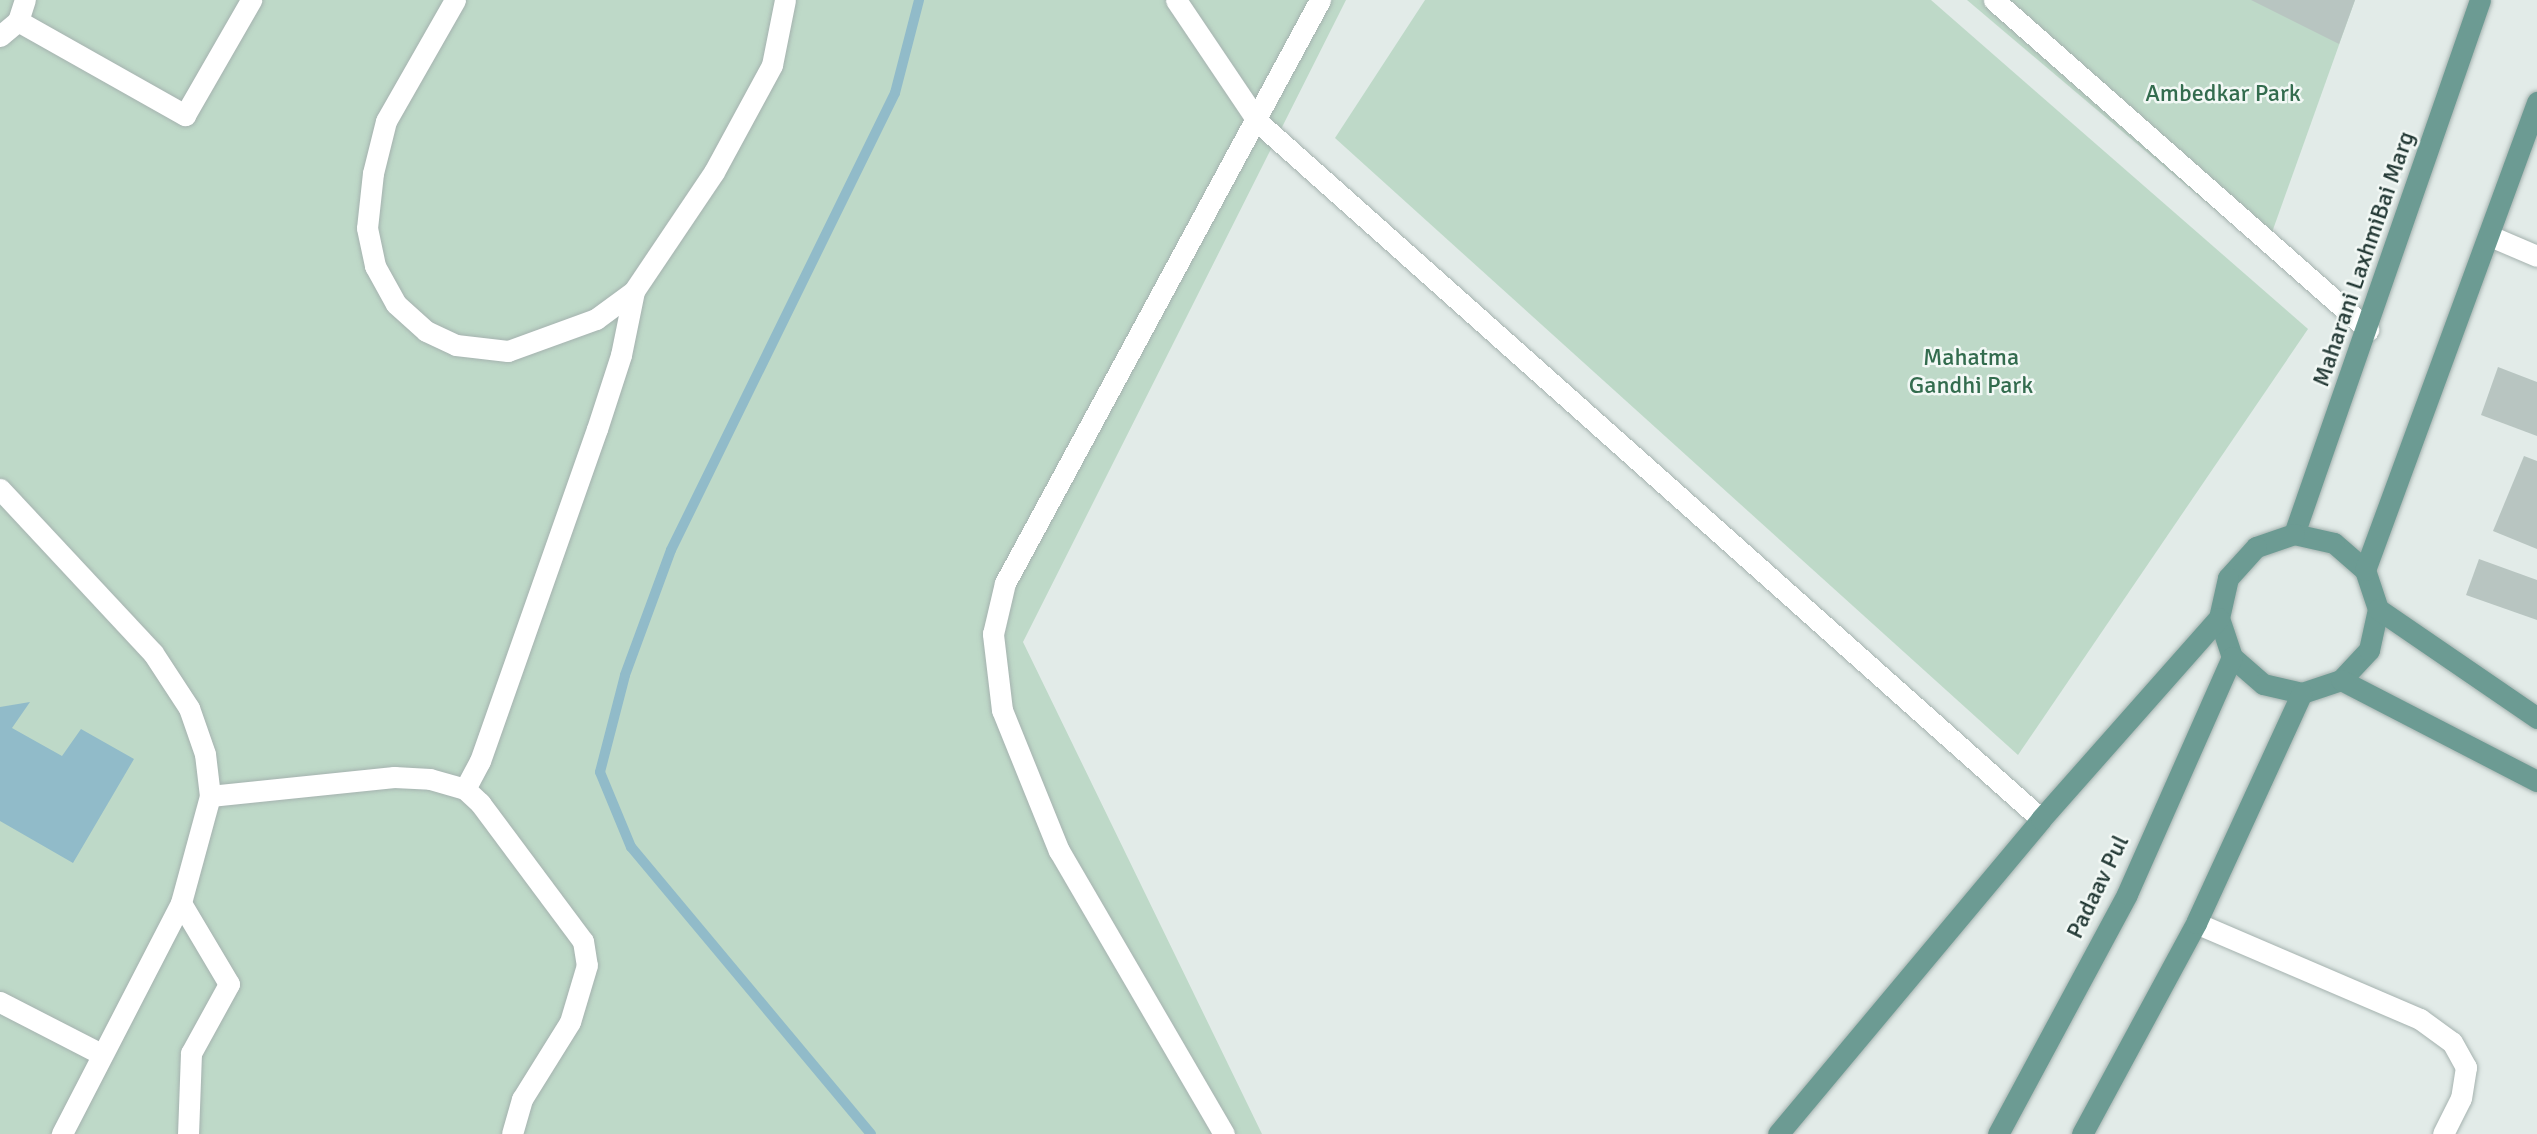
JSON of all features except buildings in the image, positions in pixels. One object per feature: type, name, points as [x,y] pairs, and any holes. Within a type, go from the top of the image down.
[{"type":"main road","name":"Maharani LaxhmiBai Marg","points":[[2294,534],[2368,330],[2480,0]]},
{"type":"main road","points":[[2365,570],[2490,236],[2537,102]]},
{"type":"main road","points":[[1778,1134],[2041,819],[2219,618],[2228,578],[2256,547],[2294,534],[2334,543],[2365,570],[2378,609],[2369,650],[2341,680],[2302,693],[2263,684],[2232,657],[2219,618]]},
{"type":"main road","points":[[2378,609],[2537,718]]},
{"type":"main road","name":"Padaav Pul","points":[[1998,1134],[2127,894],[2232,657]]},
{"type":"main road","points":[[2341,680],[2537,781]]},
{"type":"main road","points":[[2081,1134],[2196,923],[2302,693]]},
{"type":"street","points":[[0,36],[18,21],[25,0]]},
{"type":"street","points":[[18,21],[185,115],[251,0]]},
{"type":"street","points":[[455,0],[386,121],[373,173],[368,228],[375,266],[396,304],[426,331],[456,345],[508,351],[596,319],[634,291],[714,172],[772,65],[785,0]]},
{"type":"street","points":[[1176,0],[1258,122],[2041,819]]},
{"type":"street","points":[[1224,1134],[1059,851],[1002,709],[993,634],[1005,583],[1258,122],[1320,0]]},
{"type":"street","points":[[1994,0],[2368,330]]},
{"type":"street","points":[[2490,236],[2537,256]]},
{"type":"street","points":[[473,796],[480,761],[621,355],[634,291]]},
{"type":"street","points":[[0,489],[153,653],[189,708],[205,754],[210,796],[181,903],[62,1134]]},
{"type":"street","points":[[210,796],[394,777],[430,779],[473,796],[583,941],[587,965],[570,1022],[522,1099],[512,1134]]},
{"type":"street","points":[[181,903],[229,984],[191,1053],[188,1134]]},
{"type":"street","points":[[2196,923],[2420,1018],[2452,1042],[2466,1067],[2460,1098],[2442,1134]]},
{"type":"street","points":[[0,1002],[101,1054]]},
{"type":"green space","points":[[0,0],[1346,0],[1023,642],[1262,1134],[0,1134]]},
{"type":"green space","name":"Mahatma Gandhi Park","points":[[1425,0],[1931,0],[2308,329],[2018,755],[1335,138]]},
{"type":"green space","name":"Ambedkar Park","points":[[1967,0],[2355,0],[2265,252]]},
{"type":"water","points":[[30,702],[12,728],[62,756],[81,729],[134,759],[73,863],[0,821],[0,707]]},
{"type":"waterway","points":[[871,1134],[631,847],[600,772],[625,675],[671,550],[895,93],[919,0]]}]
